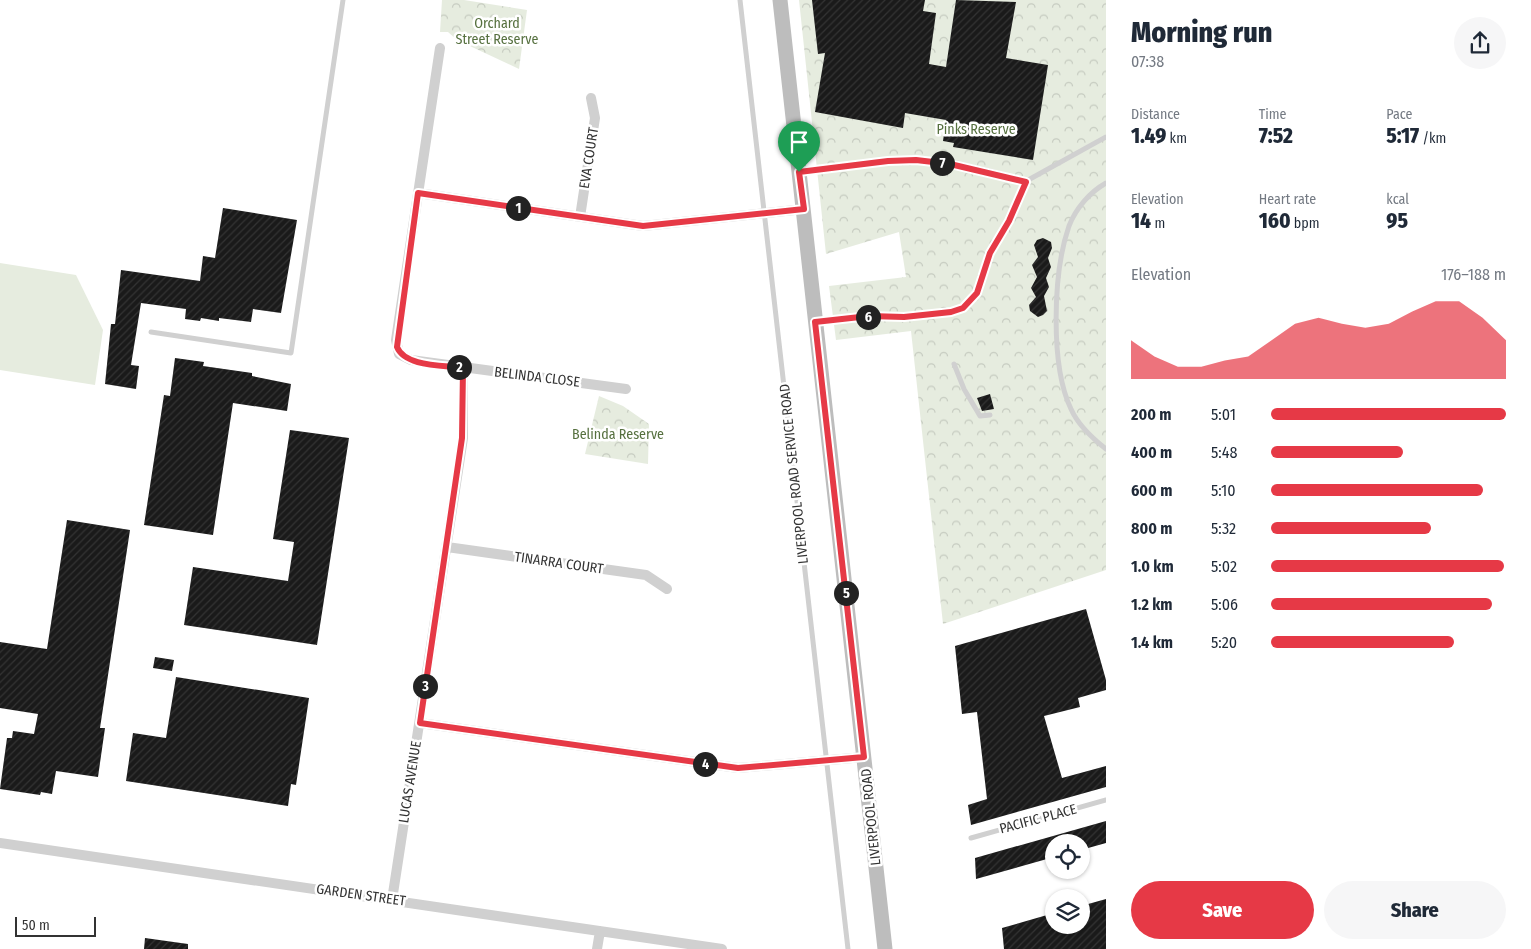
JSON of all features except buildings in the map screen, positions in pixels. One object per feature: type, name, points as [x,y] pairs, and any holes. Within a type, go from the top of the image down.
[{"type":"main road","name":"LIVERPOOL ROAD","points":[[780,0],[885,949]]},
{"type":"street","name":"BELINDA CLOSE","points":[[440,48],[397,347],[399,354],[411,360],[626,389]]},
{"type":"street","name":"EVA COURT","points":[[580,218],[595,118],[591,98]]},
{"type":"street","points":[[418,193],[649,227],[804,209]]},
{"type":"street","name":"LUCAS AVENUE","points":[[392,900],[462,438],[463,368]]},
{"type":"street","name":"TINARRA COURT","points":[[447,547],[646,575],[667,589]]},
{"type":"street","points":[[420,723],[738,768],[864,757]]},
{"type":"street","name":"GARDEN STREET","points":[[0,843],[722,949]]},
{"type":"street","points":[[598,949],[600,931]]},
{"type":"lane","points":[[151,332],[291,353],[343,0]]},
{"type":"lane","name":"LIVERPOOL ROAD SERVICE ROAD","points":[[740,0],[848,949]]},
{"type":"lane","points":[[815,322],[869,316],[904,317],[951,312],[963,308],[977,293],[990,253],[1009,221],[1026,182],[1106,137]]},
{"type":"lane","points":[[799,172],[888,161],[916,160],[959,166],[1026,182]]},
{"type":"lane","points":[[1106,184],[1080,204],[1070,225],[1058,287],[1056,327],[1059,364],[1068,404],[1080,424],[1106,449]]},
{"type":"lane","points":[[954,364],[964,389],[980,416],[990,416]]},
{"type":"lane","name":"PACIFIC PLACE","points":[[971,838],[1106,800]]},
{"type":"green space","name":"Orchard Street Reserve","points":[[442,0],[464,0],[527,10],[519,69],[457,40],[448,32],[440,32]]},
{"type":"green space","name":"Pinks Reserve","points":[[799,0],[1106,0],[1106,570],[943,624],[911,331],[836,340],[829,286],[906,277],[899,232],[826,254]]},
{"type":"green space","points":[[0,263],[76,275],[103,330],[95,385],[0,370]]},
{"type":"green space","name":"Belinda Reserve","points":[[599,396],[623,406],[649,424],[648,464],[585,454]]},
{"type":"route","points":[[928,160],[1014,177],[1026,182],[1022,186],[1009,221],[990,253],[977,293],[963,308],[951,312],[904,317],[869,316],[815,322],[864,757],[738,768],[420,723],[462,438],[463,368],[411,360],[399,354],[397,347],[396,340],[418,193],[649,227],[804,209],[799,172],[888,161],[928,160]]}]
